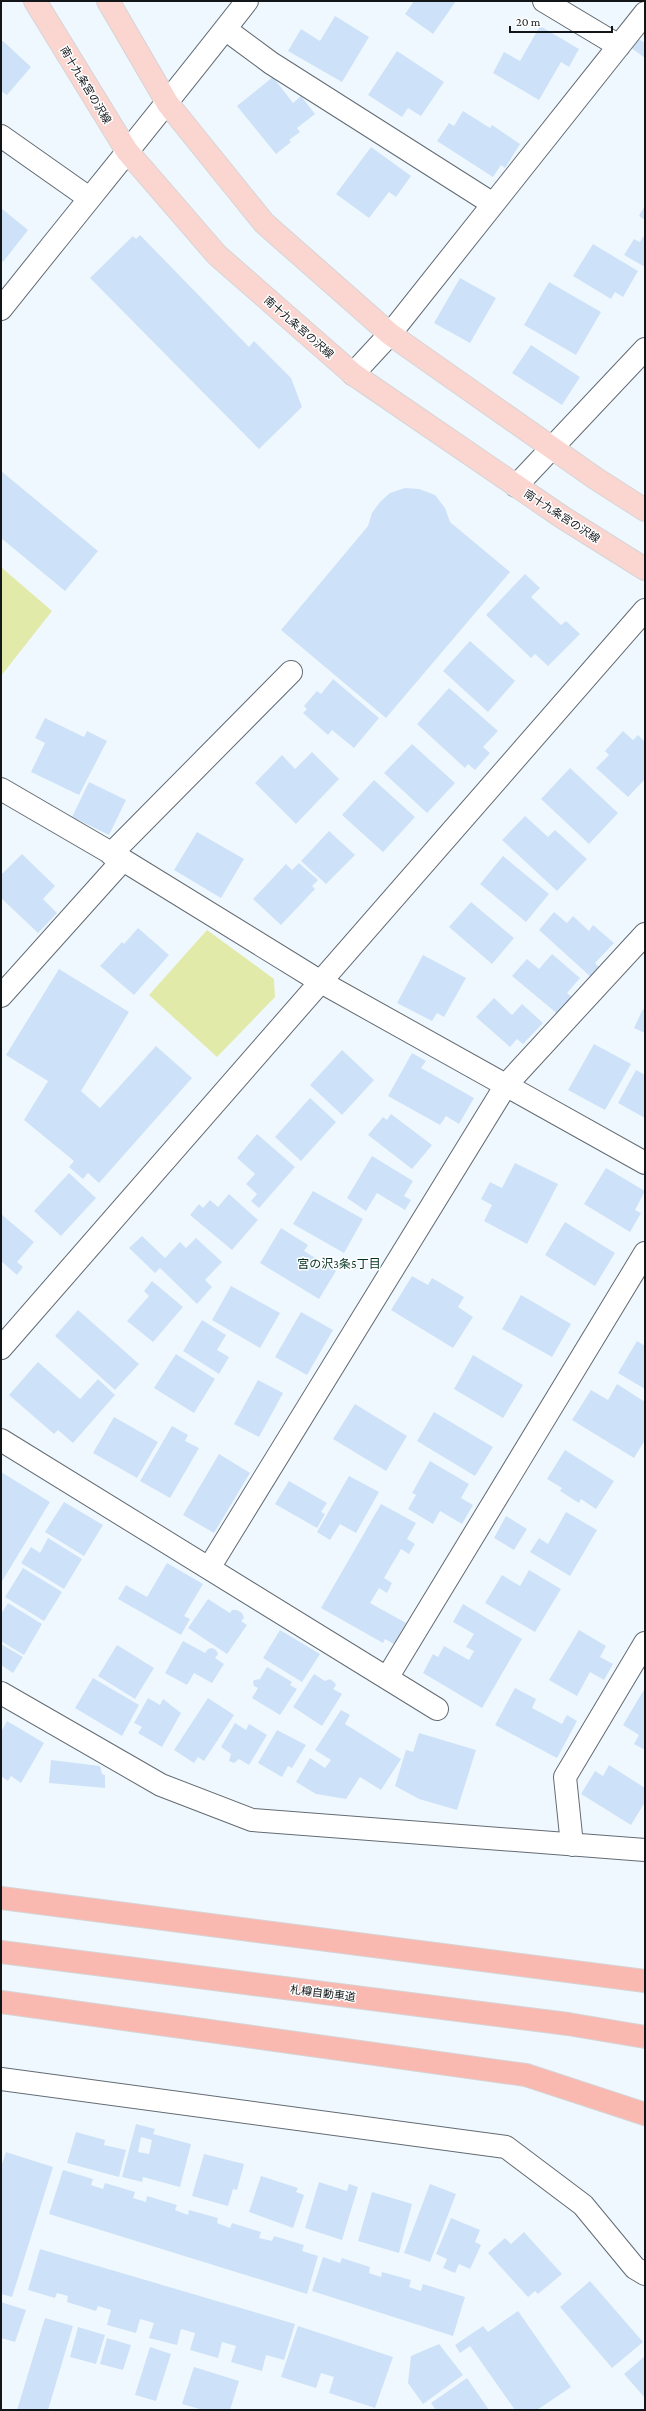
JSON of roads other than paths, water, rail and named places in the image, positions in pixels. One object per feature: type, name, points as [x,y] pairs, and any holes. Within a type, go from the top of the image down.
[{"type":"highway","points":[[1,1898],[645,1981]]},
{"type":"highway","name":"札樽自動車道","points":[[1,1952],[568,2024],[645,2038]]},
{"type":"highway","points":[[1,2002],[526,2075],[645,2114]]},
{"type":"main road","name":"南十九条宮の沢線","points":[[35,1],[127,151],[217,255],[352,374],[516,486],[645,569]]},
{"type":"main road","points":[[108,1],[168,104],[264,223],[390,334],[552,448],[645,510]]},
{"type":"street","points":[[1,309],[127,151],[168,104],[247,1]]},
{"type":"street","points":[[544,1],[619,46]]},
{"type":"street","points":[[352,374],[390,334],[645,13]]},
{"type":"street","points":[[225,29],[271,63],[493,204]]},
{"type":"street","points":[[1,136],[89,198]]},
{"type":"street","points":[[516,486],[645,349]]},
{"type":"street","points":[[1,1348],[645,610]]},
{"type":"street","points":[[1,996],[117,857],[291,672]]},
{"type":"street","points":[[1,789],[117,857],[321,982],[645,1163]]},
{"type":"street","points":[[209,1568],[506,1085],[645,934]]},
{"type":"street","points":[[387,1678],[645,1253]]},
{"type":"street","points":[[1,1440],[437,1709]]},
{"type":"street","points":[[572,1844],[564,1778],[645,1643]]},
{"type":"street","points":[[1,1693],[161,1785],[252,1820],[645,1850]]},
{"type":"street","points":[[1,2079],[506,2147],[583,2205],[635,2268],[645,2274]]},
{"type":"district","name":"宮の沢3条5丁目","points":[[339,1264]]}]
